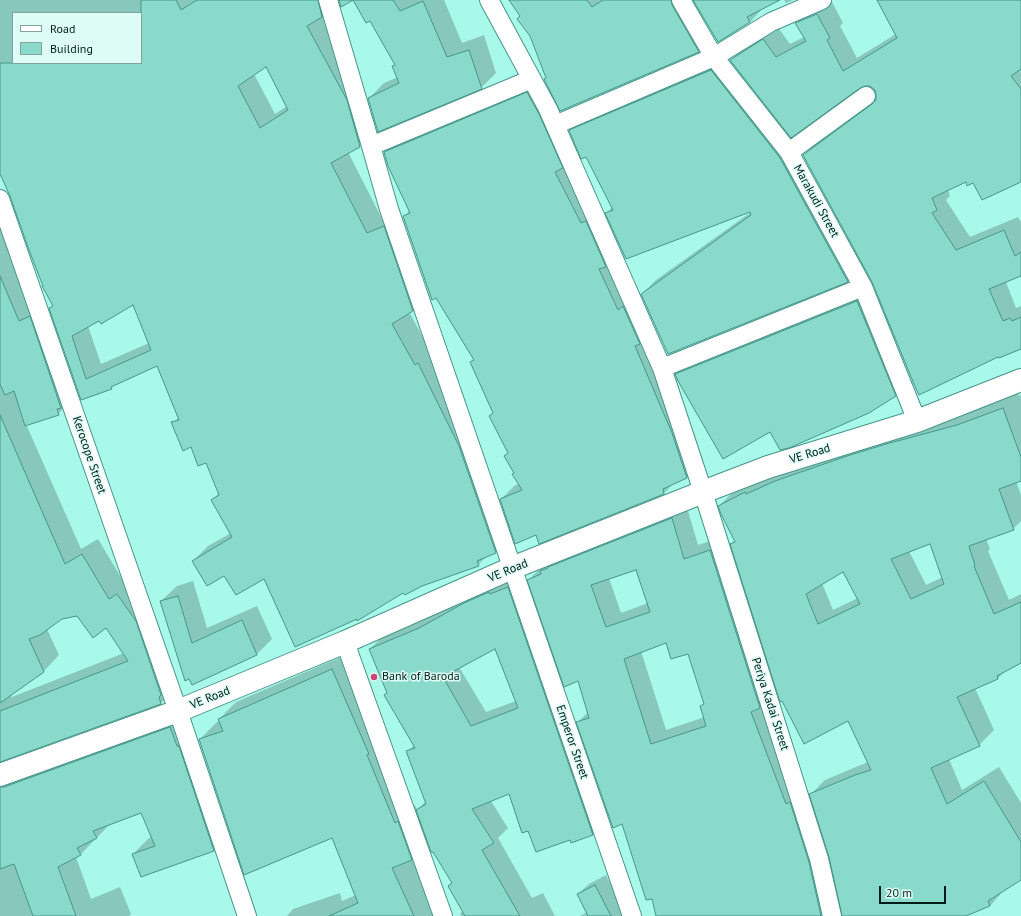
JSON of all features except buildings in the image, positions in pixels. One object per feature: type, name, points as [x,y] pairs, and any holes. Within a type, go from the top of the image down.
[{"type":"street","name":"Emperor Street","points":[[328,0],[389,209],[632,916]]},
{"type":"street","name":"Periya Kadai Street","points":[[489,0],[555,125],[662,368],[704,493],[819,858],[832,916]]},
{"type":"street","name":"Marakudi Street","points":[[681,0],[714,57],[789,152],[863,287],[917,421]]},
{"type":"street","points":[[555,125],[714,57],[771,22],[822,0]]},
{"type":"street","points":[[370,146],[532,79]]},
{"type":"street","points":[[789,152],[866,96]]},
{"type":"street","name":"Kerocope Street","points":[[0,199],[178,711],[247,916]]},
{"type":"street","points":[[662,368],[863,287]]},
{"type":"street","name":"VE Road","points":[[0,775],[178,711],[345,642],[512,568],[768,468],[917,421],[1021,380]]},
{"type":"street","points":[[345,642],[443,916]]},
{"type":"place","name":"Bank of Baroda","points":[[374,677]]}]
